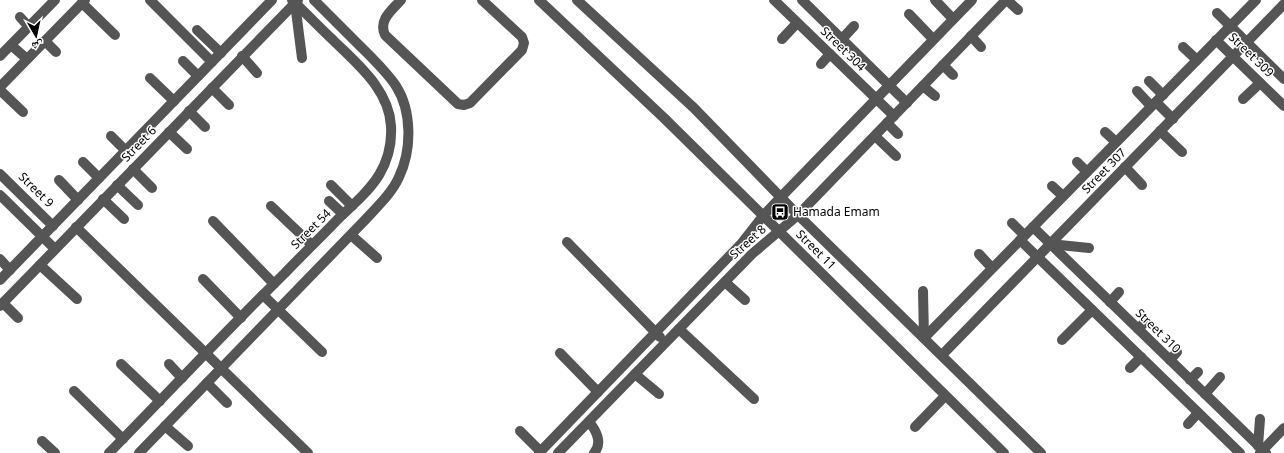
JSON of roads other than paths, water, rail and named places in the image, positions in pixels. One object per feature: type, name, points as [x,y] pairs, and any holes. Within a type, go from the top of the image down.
[{"type":"street","points":[[150,0],[212,62]]},
{"type":"street","name":"Street 6","points":[[0,280],[272,0]]},
{"type":"street","points":[[139,453],[351,235],[390,192],[399,177],[406,158],[408,139],[404,104],[396,87],[385,72],[314,0]]},
{"type":"street","points":[[401,0],[383,22],[382,26],[385,35],[458,104],[464,105],[470,103],[524,47],[524,40],[522,37],[482,0]]},
{"type":"street","name":"Street 11","points":[[539,0],[664,118],[1004,453]]},
{"type":"street","name":"Street 11","points":[[578,0],[694,108],[780,198],[1041,453]]},
{"type":"street","name":"Street 304","points":[[774,0],[876,99],[898,134]]},
{"type":"street","name":"Street 304","points":[[802,0],[907,103]]},
{"type":"street","points":[[935,0],[953,19]]},
{"type":"street","name":"Street 8","points":[[540,452],[742,244],[763,216],[972,0]]},
{"type":"street","points":[[1007,0],[1018,10]]},
{"type":"street","name":"Street 8","points":[[558,453],[752,254],[798,215],[1007,0]]},
{"type":"street","points":[[27,59],[4,49],[29,27],[51,1]]},
{"type":"street","points":[[23,112],[0,88],[83,1],[115,35]]},
{"type":"street","points":[[295,1],[302,58]]},
{"type":"street","name":"Street 6","points":[[1,304],[295,1]]},
{"type":"street","name":"Street 54","points":[[109,453],[352,206],[379,175],[387,160],[391,143],[391,124],[387,109],[380,93],[372,80],[359,65],[295,1]]},
{"type":"street","name":"Street 307","points":[[924,338],[1254,1]]},
{"type":"street","name":"Street 307","points":[[942,355],[1284,4]]},
{"type":"street","name":"Street 309","points":[[1217,13],[1284,79]]},
{"type":"street","points":[[909,14],[933,39]]},
{"type":"street","points":[[20,17],[29,27]]},
{"type":"street","points":[[782,39],[798,23]]},
{"type":"street","points":[[842,39],[854,26]]},
{"type":"street","points":[[197,30],[221,53]]},
{"type":"street","points":[[971,36],[981,47]]},
{"type":"street","name":"Street 309","points":[[1216,40],[1284,106]]},
{"type":"street","points":[[44,41],[56,52]]},
{"type":"street","points":[[1183,47],[1197,60]]},
{"type":"street","points":[[821,64],[830,54]]},
{"type":"street","points":[[242,56],[257,73]]},
{"type":"street","points":[[183,61],[198,76]]},
{"type":"street","points":[[943,65],[953,75]]},
{"type":"street","points":[[150,78],[174,101]]},
{"type":"street","points":[[1149,81],[1156,101]]},
{"type":"street","points":[[1243,99],[1260,83]]},
{"type":"street","points":[[924,86],[935,96]]},
{"type":"street","points":[[212,88],[229,105]]},
{"type":"street","points":[[1138,91],[1156,101],[1173,118]]},
{"type":"street","points":[[189,111],[205,127]]},
{"type":"street","points":[[1160,131],[1182,152]]},
{"type":"street","points":[[169,132],[187,149]]},
{"type":"street","points":[[1105,132],[1116,142]]},
{"type":"street","points":[[111,136],[126,151]]},
{"type":"street","points":[[875,136],[896,156]]},
{"type":"street","points":[[83,162],[99,178]]},
{"type":"street","points":[[1078,162],[1087,172]]},
{"type":"street","points":[[1125,167],[1142,185]]},
{"type":"street","points":[[133,169],[152,188]]},
{"type":"street","name":"Street 9","points":[[0,174],[53,226]]},
{"type":"street","points":[[59,180],[78,200]]},
{"type":"street","points":[[117,185],[138,205]]},
{"type":"street","points":[[331,185],[352,206]]},
{"type":"street","points":[[1052,186],[1063,196]]},
{"type":"street","points":[[0,195],[55,249]]},
{"type":"street","points":[[103,199],[124,219]]},
{"type":"street","points":[[329,201],[343,214]]},
{"type":"street","points":[[271,206],[312,245]]},
{"type":"street","points":[[213,221],[274,284]]},
{"type":"street","points":[[1012,223],[1038,257],[1240,453]]},
{"type":"street","points":[[76,227],[308,453]]},
{"type":"street","name":"Street 310","points":[[1032,227],[1262,450]]},
{"type":"street","points":[[351,235],[377,258]]},
{"type":"street","points":[[567,242],[666,342]]},
{"type":"street","points":[[1050,244],[1089,248]]},
{"type":"street","points":[[979,254],[992,268]]},
{"type":"street","points":[[0,259],[10,270]]},
{"type":"street","points":[[40,265],[76,299]]},
{"type":"street","points":[[202,279],[241,318]]},
{"type":"street","points":[[725,282],[745,300]]},
{"type":"street","points":[[923,291],[924,338]]},
{"type":"street","points":[[1110,302],[1119,292]]},
{"type":"street","points":[[263,295],[322,352]]},
{"type":"street","points":[[1,304],[18,318]]},
{"type":"street","points":[[1062,340],[1092,310]]},
{"type":"street","points":[[1138,329],[1146,321]]},
{"type":"street","points":[[679,329],[754,399]]},
{"type":"street","points":[[1170,360],[1177,352]]},
{"type":"street","points":[[560,353],[598,392]]},
{"type":"street","points":[[1130,368],[1141,358]]},
{"type":"street","points":[[121,364],[160,401]]},
{"type":"street","points":[[169,364],[182,378]]},
{"type":"street","points":[[1190,380],[1198,372]]},
{"type":"street","points":[[636,374],[659,394]]},
{"type":"street","points":[[1205,394],[1220,377]]},
{"type":"street","points":[[206,383],[227,403]]},
{"type":"street","points":[[74,391],[123,439]]},
{"type":"street","points":[[915,427],[945,396]]},
{"type":"street","points":[[1188,424],[1198,413]]},
{"type":"street","points":[[1260,419],[1262,450]]},
{"type":"street","points":[[589,422],[597,434],[599,442],[598,450],[594,453]]},
{"type":"street","points":[[165,426],[188,446]]},
{"type":"street","points":[[1262,450],[1284,428]]},
{"type":"street","points":[[520,431],[540,452]]},
{"type":"street","points":[[42,441],[55,453]]},
{"type":"place","name":"Hamada Emam","points":[[780,212]]}]
